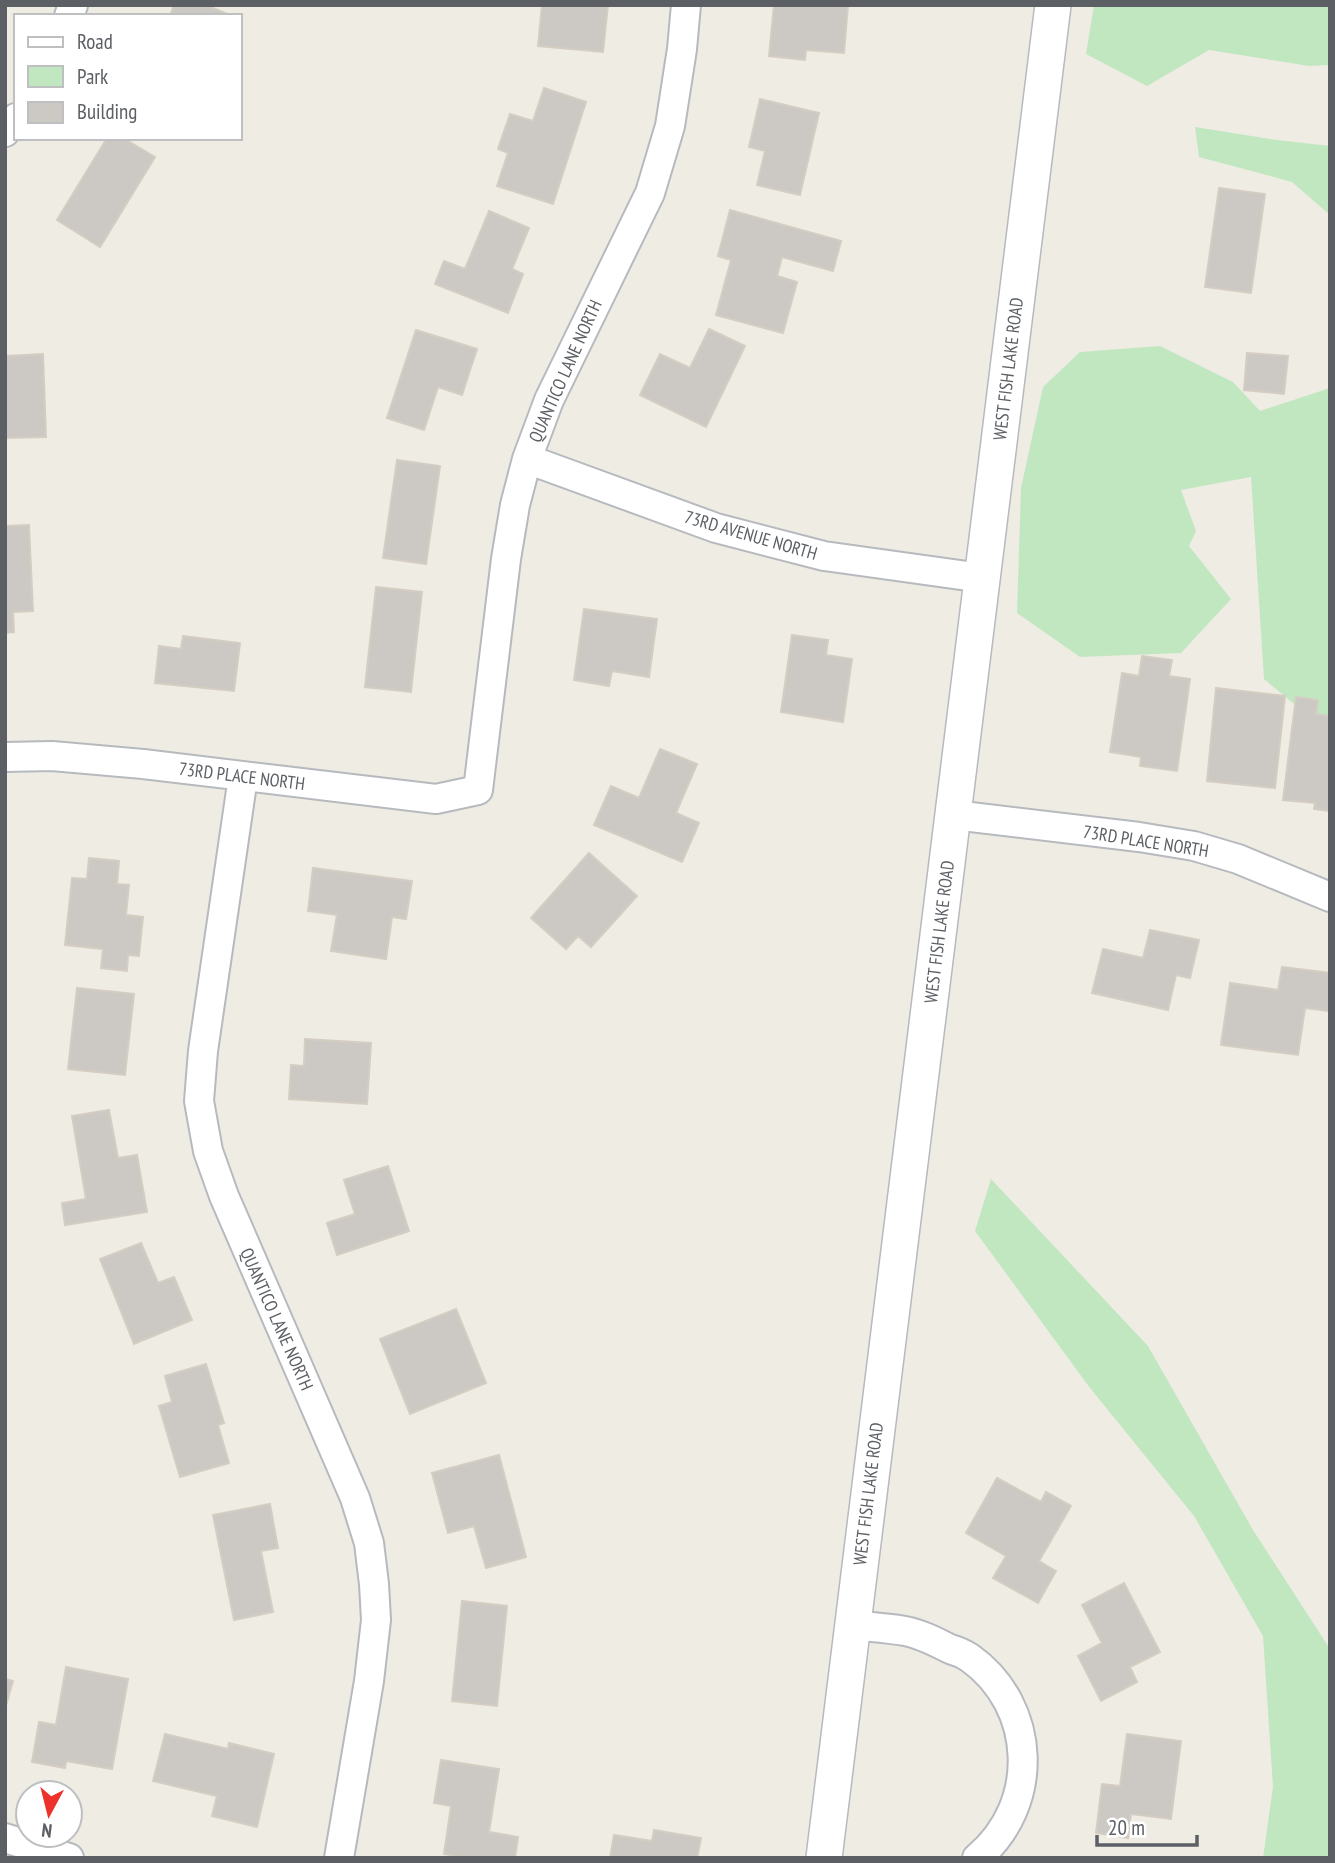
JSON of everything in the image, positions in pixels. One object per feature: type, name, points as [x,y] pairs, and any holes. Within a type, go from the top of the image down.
[{"type":"street","name":"QUANTICO LANE NORTH","points":[[478,790],[506,559],[515,505],[527,459],[549,400],[650,193],[670,127],[686,5]]},
{"type":"street","name":"WEST FISH LAKE ROAD","points":[[824,1858],[1053,5]]},
{"type":"street","name":"73RD AVENUE NORTH","points":[[527,459],[716,528],[824,556],[982,578]]},
{"type":"street","name":"73RD PLACE NORTH","points":[[5,757],[52,756],[143,764],[436,799],[478,790]]},
{"type":"street","name":"QUANTICO LANE NORTH","points":[[243,776],[203,1051],[199,1101],[208,1151],[224,1196],[355,1499],[369,1544],[376,1620],[369,1681],[339,1858]]},
{"type":"street","name":"73RD PLACE NORTH","points":[[954,815],[1194,846],[1238,859],[1330,897]]},
{"type":"street","points":[[852,1625],[907,1631],[933,1640],[969,1658],[1000,1687],[1020,1727],[1023,1769],[1017,1802],[1002,1832],[977,1858]]},
{"type":"street","points":[[7,1845],[69,1858]]},
{"type":"green space","points":[[1094,5],[1330,5],[1330,65],[1309,66],[1209,50],[1147,86],[1086,54]]},
{"type":"green space","points":[[1195,127],[1330,146],[1330,215],[1292,182],[1199,157]]},
{"type":"green space","points":[[1160,346],[1233,382],[1260,411],[1330,388],[1330,719],[1310,717],[1264,679],[1251,477],[1181,490],[1196,531],[1189,546],[1231,599],[1181,653],[1080,657],[1017,613],[1021,488],[1043,387],[1080,352]]},
{"type":"green space","points":[[991,1179],[1148,1346],[1253,1530],[1330,1649],[1330,1858],[1263,1858],[1273,1787],[1263,1636],[1194,1516],[1090,1388],[975,1231]]},
{"type":"building","points":[[174,5],[206,5],[227,14],[171,14]]},
{"type":"building","points":[[542,5],[608,5],[603,52],[538,46]]},
{"type":"building","points":[[774,5],[848,5],[844,53],[806,50],[805,60],[769,56]]},
{"type":"building","points":[[544,88],[586,102],[553,204],[497,186],[508,153],[498,149],[510,114],[533,121]]},
{"type":"building","points":[[760,99],[819,113],[800,195],[757,185],[765,151],[749,147]]},
{"type":"building","points":[[106,140],[126,140],[155,157],[100,247],[57,220]]},
{"type":"building","points":[[1219,188],[1265,194],[1251,293],[1205,287]]},
{"type":"building","points":[[730,210],[841,241],[833,271],[782,257],[777,276],[797,282],[783,333],[716,315],[731,260],[718,256]]},
{"type":"building","points":[[489,211],[529,228],[512,269],[523,274],[508,313],[435,284],[444,261],[465,269]]},
{"type":"building","points":[[709,329],[745,346],[706,427],[640,395],[660,354],[690,368]]},
{"type":"building","points":[[416,330],[477,349],[462,395],[438,387],[424,430],[387,418]]},
{"type":"building","points":[[1247,353],[1288,356],[1284,394],[1244,390]]},
{"type":"building","points":[[43,354],[46,437],[5,438],[5,356]]},
{"type":"building","points":[[397,460],[440,466],[426,564],[383,558]]},
{"type":"building","points":[[29,525],[33,611],[13,612],[14,632],[5,633],[5,526]]},
{"type":"building","points":[[376,587],[422,592],[411,692],[365,687]]},
{"type":"building","points":[[584,609],[657,619],[649,677],[612,671],[609,686],[574,680]]},
{"type":"building","points":[[792,635],[828,640],[826,655],[852,659],[843,722],[781,712]]},
{"type":"building","points":[[183,636],[240,643],[234,691],[155,683],[159,646],[181,649]]},
{"type":"building","points":[[1142,656],[1172,660],[1169,676],[1190,679],[1177,771],[1140,766],[1141,757],[1110,752],[1122,673],[1139,676]]},
{"type":"building","points":[[1216,688],[1285,696],[1275,788],[1207,781]]},
{"type":"building","points":[[1296,697],[1318,700],[1316,714],[1330,716],[1330,811],[1314,809],[1315,803],[1283,800]]},
{"type":"building","points":[[660,749],[697,764],[676,813],[699,823],[682,862],[594,825],[611,786],[639,798]]},
{"type":"building","points":[[589,853],[637,896],[591,947],[578,936],[566,949],[531,918]]},
{"type":"building","points":[[89,858],[119,861],[117,884],[129,885],[126,915],[143,917],[139,956],[128,955],[127,971],[101,968],[103,949],[65,945],[72,878],[87,879]]},
{"type":"building","points":[[313,868],[412,881],[406,919],[392,917],[386,959],[331,951],[337,915],[308,911]]},
{"type":"building","points":[[1150,930],[1199,940],[1190,978],[1176,975],[1168,1010],[1092,993],[1103,949],[1143,958]]},
{"type":"building","points":[[1282,967],[1330,973],[1330,1011],[1305,1008],[1298,1055],[1221,1045],[1230,983],[1278,990]]},
{"type":"building","points":[[77,988],[134,994],[125,1075],[68,1069]]},
{"type":"building","points":[[305,1039],[371,1043],[367,1104],[289,1099],[291,1065],[304,1066]]},
{"type":"building","points":[[109,1110],[118,1158],[137,1155],[147,1212],[65,1225],[62,1203],[86,1199],[72,1116]]},
{"type":"building","points":[[388,1166],[409,1231],[337,1255],[327,1223],[355,1214],[344,1180]]},
{"type":"building","points":[[141,1243],[158,1283],[174,1277],[192,1320],[134,1344],[100,1259]]},
{"type":"building","points":[[456,1309],[486,1383],[410,1414],[380,1339]]},
{"type":"building","points":[[206,1364],[224,1423],[218,1425],[229,1463],[180,1477],[159,1406],[172,1402],[165,1376]]},
{"type":"building","points":[[499,1455],[526,1557],[486,1568],[474,1526],[448,1533],[432,1473]]},
{"type":"building","points":[[997,1478],[1041,1502],[1046,1492],[1071,1506],[1039,1561],[1056,1571],[1038,1603],[993,1578],[1006,1556],[966,1533]]},
{"type":"building","points":[[270,1504],[278,1548],[261,1551],[273,1612],[234,1620],[213,1515]]},
{"type":"building","points":[[1124,1583],[1160,1652],[1130,1667],[1137,1682],[1101,1701],[1078,1656],[1102,1643],[1082,1605]]},
{"type":"building","points":[[462,1601],[507,1606],[497,1706],[452,1701]]},
{"type":"building","points":[[66,1667],[128,1679],[112,1769],[66,1761],[65,1768],[32,1762],[39,1722],[56,1725]]},
{"type":"building","points":[[5,1679],[13,1681],[5,1709]]},
{"type":"building","points":[[165,1734],[228,1749],[229,1743],[274,1754],[257,1827],[212,1816],[217,1796],[153,1781]]},
{"type":"building","points":[[1127,1734],[1181,1741],[1171,1819],[1131,1814],[1128,1838],[1096,1833],[1102,1784],[1120,1786]]},
{"type":"building","points":[[441,1760],[499,1769],[489,1832],[518,1837],[515,1858],[468,1858],[444,1854],[451,1806],[434,1803]]},
{"type":"building","points":[[654,1830],[701,1838],[697,1858],[610,1858],[614,1835],[652,1841]]}]
